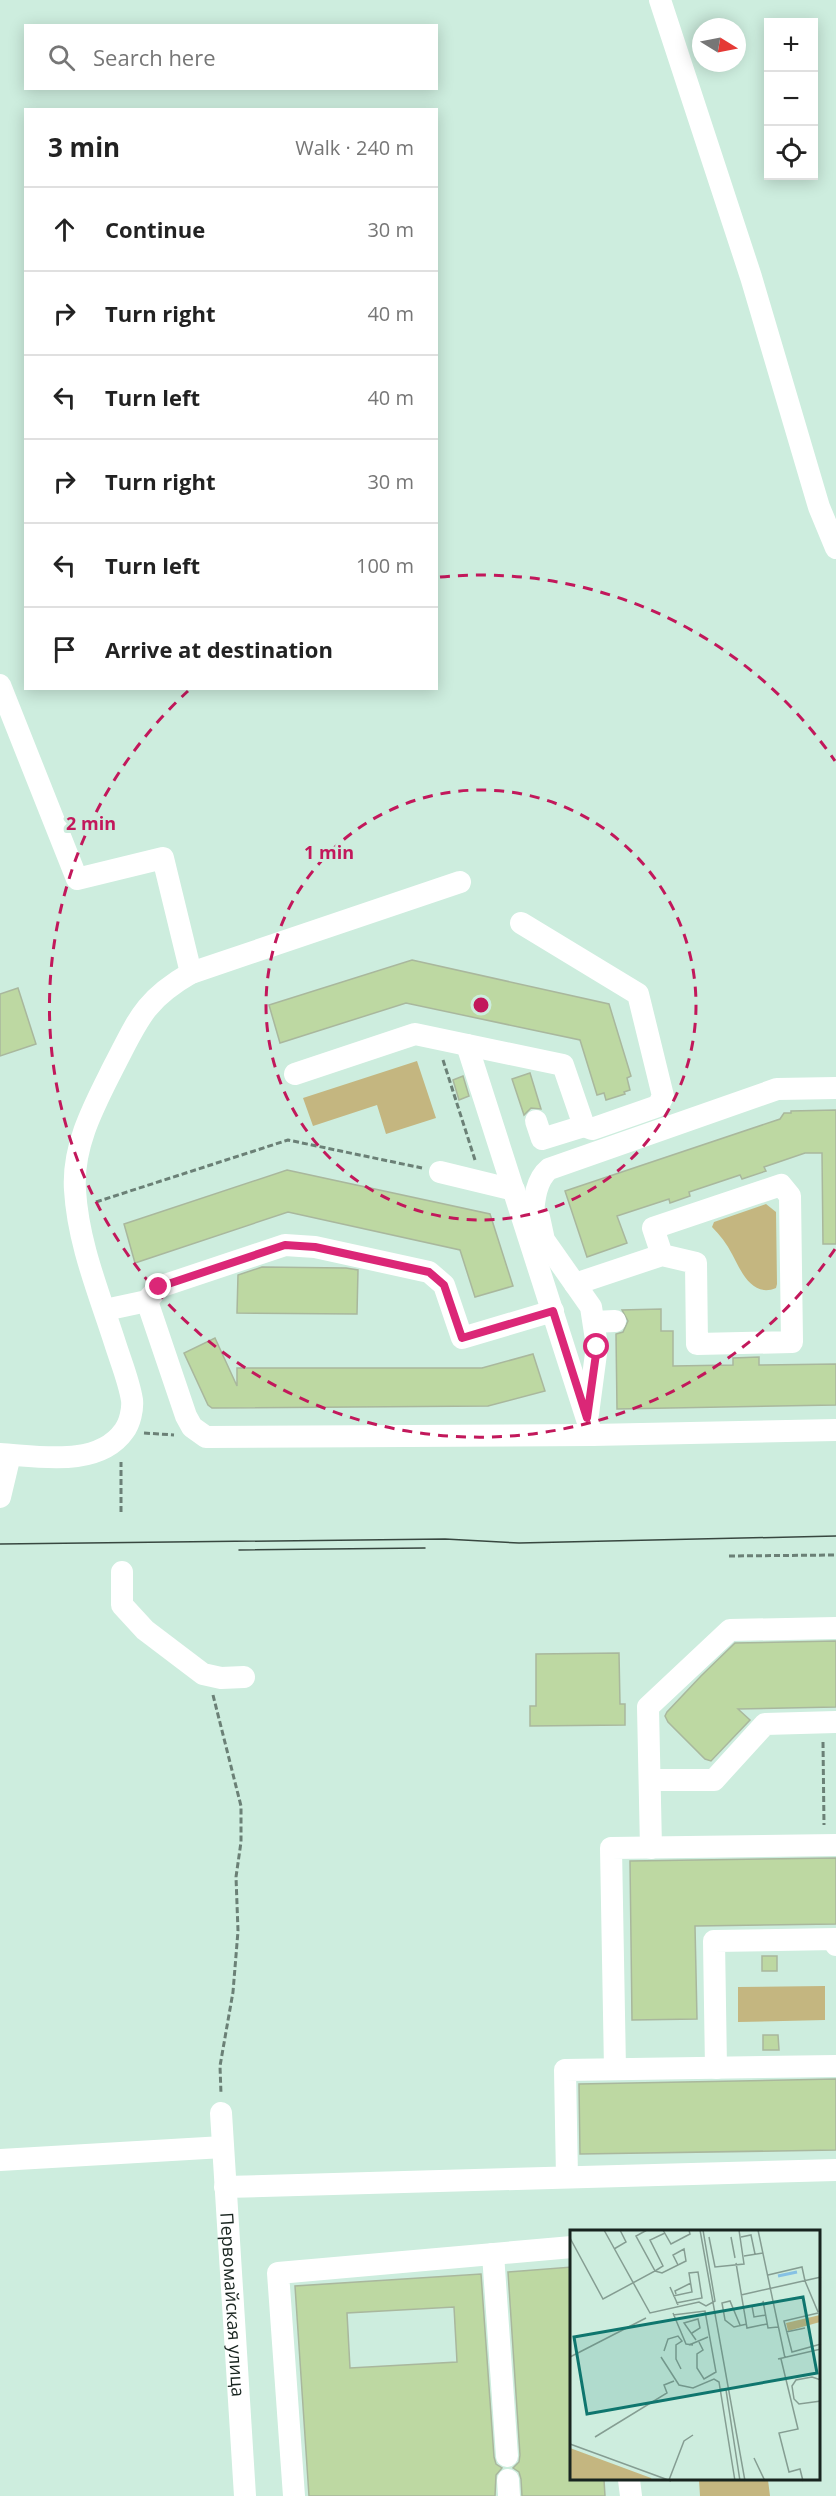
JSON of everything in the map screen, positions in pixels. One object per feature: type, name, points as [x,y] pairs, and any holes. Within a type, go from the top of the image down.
[{"type":"street","points":[[660,0],[751,277],[819,507],[836,548]]},
{"type":"street","points":[[0,685],[77,879],[163,858],[191,973]]},
{"type":"street","points":[[0,1497],[5,1454],[63,1457],[92,1453],[107,1446],[124,1431],[130,1417],[132,1402],[86,1253],[77,1208],[75,1165],[80,1142],[92,1110],[136,1023],[152,1000],[169,985],[191,973],[460,882]]},
{"type":"street","points":[[521,923],[638,994],[663,1096],[658,1106],[592,1130],[584,1126],[542,1139],[536,1121]]},
{"type":"street","points":[[295,1074],[415,1034],[563,1065],[584,1126]]},
{"type":"street","points":[[467,1045],[590,1426]]},
{"type":"street","points":[[530,1240],[535,1198],[543,1174],[549,1169],[777,1089],[836,1088]]},
{"type":"street","points":[[440,1172],[514,1190]]},
{"type":"street","points":[[575,1284],[662,1255],[696,1263],[698,1344],[792,1342],[790,1196],[781,1185],[653,1228],[662,1255]]},
{"type":"street","points":[[535,1198],[544,1240],[604,1322],[597,1347],[590,1426]]},
{"type":"street","points":[[105,1310],[147,1301],[159,1287],[285,1245],[315,1247],[429,1272],[444,1285],[462,1338],[553,1311]]},
{"type":"street","points":[[147,1301],[186,1416],[192,1427],[206,1437],[590,1426],[836,1430]]},
{"type":"street","points":[[122,1572],[122,1605],[145,1630],[203,1674],[221,1678],[244,1677]]},
{"type":"street","points":[[651,1848],[648,1707],[730,1630],[836,1628]]},
{"type":"street","points":[[650,1780],[714,1780],[765,1724],[829,1722]]},
{"type":"street","points":[[615,2069],[611,1848],[830,1845]]},
{"type":"street","points":[[716,2068],[714,1941],[836,1939],[836,1945]]},
{"type":"street","points":[[567,2177],[565,2070],[836,2066]]},
{"type":"street","name":"Первомайская улица","points":[[221,2113],[245,2496]]},
{"type":"street","points":[[0,2160],[223,2147]]},
{"type":"street","points":[[225,2187],[836,2170]]},
{"type":"street","points":[[294,2496],[278,2273],[570,2247]]},
{"type":"street","points":[[493,2254],[507,2456]]},
{"type":"street","points":[[629,2481],[631,2496]]},
{"type":"path","points":[[436,1039],[483,1182]]},
{"type":"path","points":[[77,1208],[288,1140],[440,1172]]},
{"type":"path","points":[[121,1512],[124,1431],[206,1437]]},
{"type":"path","points":[[729,1556],[836,1555]]},
{"type":"path","points":[[203,1674],[212,1691],[241,1806],[241,1842],[236,1877],[238,1931],[233,1992],[220,2066],[221,2113]]},
{"type":"path","points":[[829,1722],[830,1845]]},
{"type":"shaded area","points":[[417,1061],[436,1118],[386,1134],[377,1105],[313,1126],[303,1098]]},
{"type":"shaded area","points":[[766,1204],[776,1212],[777,1284],[776,1288],[768,1290],[760,1289],[748,1281],[726,1243],[712,1227],[714,1222]]},
{"type":"shaded area","points":[[825,1986],[825,2020],[738,2022],[738,1987]]},
{"type":"shaded area","points":[[699,2481],[768,2481],[770,2496],[700,2496]]},
{"type":"building","points":[[412,960],[609,1004],[631,1076],[627,1078],[630,1090],[606,1100],[604,1093],[597,1095],[580,1040],[406,1003],[280,1043],[269,1005]]},
{"type":"building","points":[[18,988],[36,1044],[0,1056],[0,994]]},
{"type":"building","points":[[530,1073],[541,1109],[531,1108],[524,1115],[512,1079]]},
{"type":"building","points":[[463,1076],[469,1096],[459,1100],[453,1080]]},
{"type":"building","points":[[836,1110],[836,1244],[823,1244],[822,1153],[805,1153],[764,1167],[766,1171],[742,1179],[740,1175],[689,1192],[690,1196],[670,1203],[669,1199],[617,1216],[627,1243],[587,1257],[565,1191],[780,1119],[784,1113]]},
{"type":"building","points":[[287,1170],[490,1214],[513,1286],[475,1297],[460,1250],[288,1212],[135,1263],[124,1224]]},
{"type":"building","points":[[262,1267],[358,1270],[357,1314],[237,1313],[238,1275]]},
{"type":"building","points":[[661,1309],[661,1331],[673,1331],[673,1366],[733,1365],[733,1358],[759,1357],[759,1365],[836,1364],[836,1405],[617,1409],[616,1334],[623,1332],[628,1321],[622,1310]]},
{"type":"building","points":[[215,1338],[237,1386],[237,1368],[482,1368],[533,1354],[545,1391],[488,1406],[212,1408],[208,1405],[184,1353]]},
{"type":"building","points":[[836,1641],[836,1707],[738,1709],[750,1720],[711,1761],[705,1759],[668,1722],[665,1716],[735,1643]]},
{"type":"building","points":[[619,1653],[620,1704],[625,1704],[625,1725],[530,1726],[530,1706],[536,1706],[536,1654]]},
{"type":"building","points":[[836,1858],[836,1924],[695,1926],[697,2019],[632,2020],[630,1861]]},
{"type":"building","points":[[762,1956],[777,1956],[777,1971],[762,1971]]},
{"type":"building","points":[[763,2035],[778,2035],[779,2050],[763,2050]]},
{"type":"building","points":[[836,2079],[836,2150],[580,2154],[579,2084]]},
{"type":"building","points":[[570,2267],[570,2481],[604,2481],[605,2496],[522,2496],[519,2472],[513,2468],[519,2462],[520,2455],[508,2272]]},
{"type":"building","points":[[481,2274],[494,2457],[496,2464],[502,2468],[496,2475],[495,2496],[309,2496],[295,2286]],"holes":[[[454,2307],[457,2362],[350,2368],[347,2313]]]},
{"type":"tram line","points":[[0,1544],[445,1539],[519,1543],[836,1536]]},
{"type":"tram line","points":[[239,1550],[425,1548]]},
{"type":"route","points":[[159,1287],[285,1245],[315,1247],[429,1272],[444,1285],[462,1338],[553,1311],[587,1418],[597,1347]]}]
